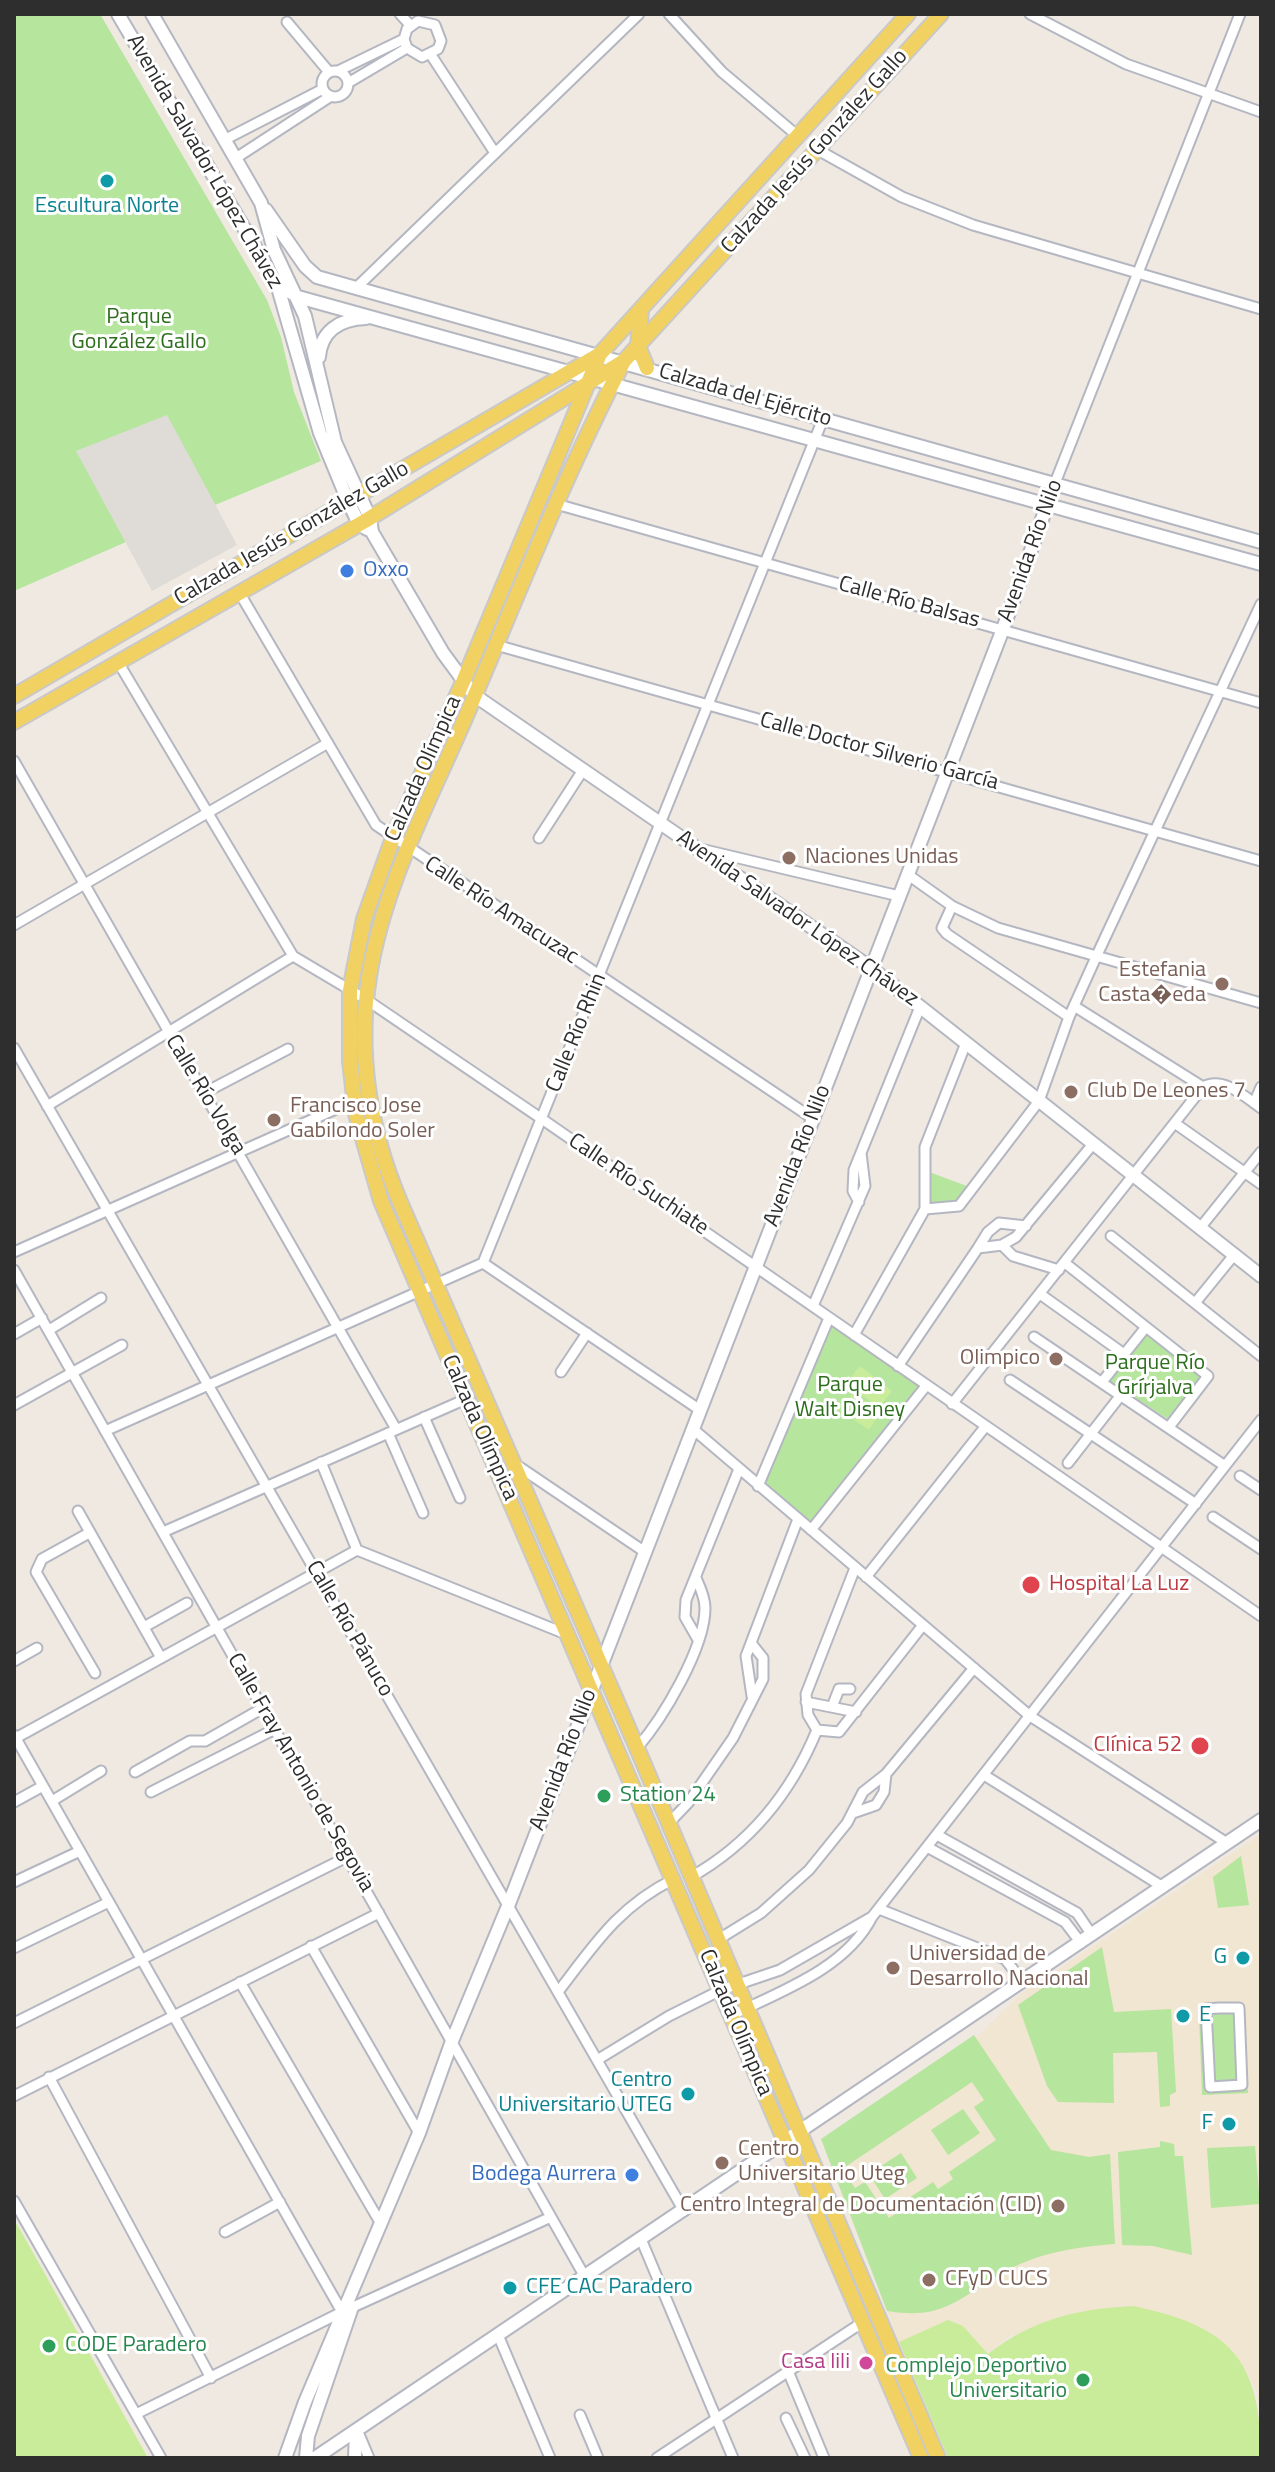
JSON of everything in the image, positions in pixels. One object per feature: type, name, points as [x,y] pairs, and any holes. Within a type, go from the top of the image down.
[{"type":"main road","name":"Avenida Salvador López Chávez","points":[[118,14],[277,284],[320,433],[353,498],[463,682],[474,695],[871,968],[1261,1276]]},
{"type":"main road","name":"Avenida Salvador López Chávez","points":[[152,14],[261,203],[274,250],[298,297],[335,442],[353,498]]},
{"type":"main road","name":"Calzada Jesús González Gallo","points":[[14,696],[600,354],[908,14]]},
{"type":"main road","name":"Calzada Jesús González Gallo","points":[[14,722],[239,592],[367,524],[624,361],[941,14]]},
{"type":"main road","name":"Calzada del Ejército","points":[[261,203],[311,273],[1261,542]]},
{"type":"main road","name":"Calzada del Ejército","points":[[277,284],[298,297],[1261,564]]},
{"type":"main road","points":[[641,311],[638,346],[647,368]]},
{"type":"main road","points":[[320,381],[320,345],[331,329],[340,323],[363,318],[397,323]]},
{"type":"main road","name":"Calzada Olímpica","points":[[600,354],[463,682],[393,838],[364,919],[350,990],[349,1038],[354,1101],[381,1201],[592,1686],[921,2458]]},
{"type":"main road","name":"Calzada Olímpica","points":[[624,361],[556,504],[408,850],[382,921],[367,1000],[366,1064],[377,1136],[391,1181],[719,1939],[938,2458]]},
{"type":"main road","name":"Avenida Río Nilo","points":[[285,2458],[419,2133],[452,2041],[508,1906],[1003,629],[1055,483]]},
{"type":"main road","points":[[315,2458],[1261,1820]]},
{"type":"main road","name":"Avenida Río Nilo","points":[[306,2458],[308,2436],[349,2306]]},
{"type":"main road","points":[[355,2458],[356,2430]]},
{"type":"street","points":[[400,14],[410,25]]},
{"type":"street","points":[[356,288],[639,14]]},
{"type":"street","points":[[669,14],[722,72],[799,137]]},
{"type":"street","points":[[1030,14],[1126,64],[1261,112]]},
{"type":"street","name":"Avenida Río Nilo","points":[[1055,483],[1240,14]]},
{"type":"street","points":[[410,25],[427,21],[435,25],[441,41],[431,55]]},
{"type":"street","points":[[287,22],[348,83]]},
{"type":"street","points":[[226,139],[327,92],[342,94],[348,83],[406,44],[410,25]]},
{"type":"street","points":[[327,92],[322,82],[334,71],[406,44]]},
{"type":"street","points":[[406,44],[414,55],[431,55]]},
{"type":"street","points":[[431,55],[495,153]]},
{"type":"street","points":[[236,158],[327,92]]},
{"type":"street","points":[[255,124],[264,140]]},
{"type":"street","points":[[818,150],[877,184],[938,212],[1261,309]]},
{"type":"street","name":"Calle Río Rhin","points":[[483,1263],[823,419]]},
{"type":"street","name":"Calle Río Balsas","points":[[556,504],[1261,703]]},
{"type":"street","name":"Calle Río Amacuzac","points":[[239,592],[376,825],[408,850],[812,1118]]},
{"type":"street","points":[[925,1209],[959,1206],[1039,1101],[1069,1017],[1261,604]]},
{"type":"street","name":"Calle Doctor Silverio García","points":[[496,645],[1261,861]]},
{"type":"street","name":"Calle Río Suchiate","points":[[118,662],[293,956],[367,1000],[542,1119],[1261,1616]]},
{"type":"street","points":[[14,925],[328,743]]},
{"type":"street","name":"Calle Río Volga","points":[[14,761],[338,1327],[392,1431],[423,1513]]},
{"type":"street","points":[[539,838],[583,770]]},
{"type":"street","points":[[697,849],[899,896]]},
{"type":"street","points":[[907,874],[952,906],[998,928],[1261,1003]]},
{"type":"street","points":[[952,906],[942,928],[947,934],[1069,1017]]},
{"type":"street","points":[[47,1106],[293,956]]},
{"type":"street","points":[[1074,1006],[1203,1087]]},
{"type":"street","points":[[813,1306],[859,1202],[851,1181],[920,1007]]},
{"type":"street","points":[[854,1335],[925,1209],[925,1147],[966,1043]]},
{"type":"street","name":"Calle Río Pánuco","points":[[14,1048],[684,2211]]},
{"type":"street","points":[[204,1093],[288,1049]]},
{"type":"street","points":[[952,1404],[1203,1087],[1212,1082],[1223,1083],[1257,1105],[1261,1087]]},
{"type":"street","points":[[14,1252],[354,1101]]},
{"type":"street","points":[[1176,1124],[1261,1184]]},
{"type":"street","points":[[978,1248],[1002,1245],[1016,1237],[1093,1144]]},
{"type":"street","points":[[1200,1228],[1261,1152]]},
{"type":"street","points":[[898,1366],[988,1232],[999,1223],[1026,1226]]},
{"type":"street","points":[[1111,1236],[1261,1356]]},
{"type":"street","points":[[1002,1245],[1013,1256],[1062,1266],[1208,1376],[1169,1427]]},
{"type":"street","points":[[1195,1303],[1234,1255]]},
{"type":"street","points":[[105,1431],[483,1263],[700,1410]]},
{"type":"street","name":"Calle Fray Antonio de Segovia","points":[[14,1270],[585,2277]]},
{"type":"street","points":[[1040,1294],[1124,1354]]},
{"type":"street","points":[[49,1330],[101,1298]]},
{"type":"street","points":[[14,1334],[42,1318]]},
{"type":"street","points":[[758,1486],[829,1318]]},
{"type":"street","points":[[1102,1382],[1146,1327]]},
{"type":"street","points":[[561,1372],[587,1333]]},
{"type":"street","points":[[1034,1337],[1225,1466]]},
{"type":"street","points":[[14,1405],[122,1345]]},
{"type":"street","points":[[1010,1380],[1196,1504]]},
{"type":"street","points":[[811,1530],[926,1386]]},
{"type":"street","points":[[1068,1463],[1121,1395]]},
{"type":"street","points":[[163,1532],[466,1399]]},
{"type":"street","points":[[424,1417],[460,1498]]},
{"type":"street","points":[[732,2015],[849,1951],[861,1939],[875,1913],[1261,1420]]},
{"type":"street","points":[[866,1577],[985,1427]]},
{"type":"street","points":[[693,1429],[1030,1716],[1227,1843]]},
{"type":"street","points":[[321,1462],[357,1550],[570,1636]]},
{"type":"street","points":[[513,1462],[645,1552]]},
{"type":"street","points":[[697,1638],[684,1613],[739,1469]]},
{"type":"street","points":[[1240,1476],[1261,1490]]},
{"type":"street","points":[[78,1511],[160,1656]]},
{"type":"street","points":[[1213,1517],[1261,1549]]},
{"type":"street","points":[[752,1696],[745,1668],[751,1643],[798,1519]]},
{"type":"street","points":[[89,1533],[42,1559],[36,1572],[95,1673]]},
{"type":"street","points":[[349,2306],[280,2202],[15,1737],[357,1550]]},
{"type":"street","points":[[855,1568],[806,1702],[809,1720],[817,1730],[839,1732],[923,1625]]},
{"type":"street","points":[[637,1748],[665,1713],[697,1638],[705,1608],[696,1578]]},
{"type":"street","points":[[144,1627],[187,1603]]},
{"type":"street","points":[[668,1824],[733,1738],[763,1679],[764,1663],[751,1643]]},
{"type":"street","points":[[14,1661],[37,1648]]},
{"type":"street","points":[[719,1939],[738,1929],[789,1889],[831,1845],[863,1792],[886,1774],[974,1668]]},
{"type":"street","points":[[832,1707],[839,1689],[850,1689]]},
{"type":"street","points":[[806,1702],[856,1712]]},
{"type":"street","points":[[135,1772],[190,1741],[205,1741],[263,1708]]},
{"type":"street","points":[[151,1792],[275,1729]]},
{"type":"street","points":[[691,1877],[740,1845],[766,1817],[789,1785],[817,1730]]},
{"type":"street","points":[[52,1801],[101,1771]]},
{"type":"street","points":[[853,1813],[876,1805],[884,1792],[886,1774]]},
{"type":"street","points":[[984,1775],[1163,1887]]},
{"type":"street","points":[[14,1802],[43,1786]]},
{"type":"street","points":[[937,1835],[1077,1913],[1092,1935]]},
{"type":"street","points":[[927,1847],[1065,1922],[1081,1943]]},
{"type":"street","points":[[14,1882],[80,1851]]},
{"type":"street","points":[[14,2023],[347,1857]]},
{"type":"street","points":[[558,1992],[620,1914],[640,1897],[674,1879]]},
{"type":"street","points":[[14,1948],[109,1902]]},
{"type":"street","points":[[14,2096],[379,1913]]},
{"type":"street","points":[[875,1913],[1005,1959],[1023,1982]]},
{"type":"street","points":[[597,2060],[669,2016],[721,1990],[739,1987],[817,1951],[875,1913]]},
{"type":"street","points":[[311,1946],[419,2133]]},
{"type":"street","points":[[240,1982],[381,2224]]},
{"type":"street","points":[[1219,2008],[1239,2008],[1242,2085],[1210,2087],[1206,2009],[1219,2008]]},
{"type":"street","points":[[49,2077],[211,2378]]},
{"type":"street","points":[[14,2201],[161,2458]]},
{"type":"street","points":[[225,2232],[280,2202]]},
{"type":"street","points":[[136,2414],[349,2306],[551,2217]]},
{"type":"street","points":[[641,2239],[733,2458]]},
{"type":"street","points":[[657,2458],[863,2322]]},
{"type":"street","points":[[498,2335],[550,2458]]},
{"type":"street","points":[[786,2418],[804,2457],[823,2454],[788,2371]]},
{"type":"street","points":[[580,2415],[598,2458]]},
{"type":"street","points":[[356,2430],[369,2458]]},
{"type":"shaded area","points":[[167,415],[237,545],[152,591],[76,451]]},
{"type":"shaded area","points":[[1261,1834],[1261,2413],[1257,2392],[1245,2369],[1011,2335],[987,2354],[963,2326],[899,2342],[821,2139],[979,2035],[1020,1995]]},
{"type":"green space","name":"Parque González Gallo","points":[[14,14],[100,14],[267,300],[281,337],[294,392],[321,461],[215,505],[185,450],[101,495],[126,542],[14,591]]},
{"type":"green space","points":[[924,1170],[972,1188],[959,1206],[926,1209]]},
{"type":"green space","name":"Parque Walt Disney","points":[[829,1318],[926,1386],[811,1530],[758,1486]]},
{"type":"green space","name":"Parque Río Grírjalva","points":[[1145,1332],[1201,1377],[1168,1419],[1107,1380]]},
{"type":"green space","points":[[860,1366],[892,1391],[879,1408],[846,1383]]},
{"type":"green space","points":[[853,1393],[881,1412],[869,1430],[840,1410]]},
{"type":"green space","points":[[1241,1856],[1249,1905],[1218,1908],[1213,1877]]},
{"type":"green space","points":[[1102,1947],[1114,2012],[1171,2009],[1176,2092],[1170,2095],[1170,2106],[1160,2107],[1157,2052],[1113,2053],[1114,2103],[1058,2102],[1047,2086],[1018,2005]]},
{"type":"green space","points":[[1245,2012],[1248,2093],[1202,2095],[1199,2014]]},
{"type":"green space","points":[[974,2035],[1051,2150],[1089,2157],[1110,2154],[1115,2244],[1071,2249],[1028,2261],[960,2300],[936,2310],[922,2313],[887,2311],[821,2139]],"holes":[[[972,2082],[984,2100],[974,2107],[996,2140],[949,2172],[953,2179],[938,2189],[933,2182],[906,2200],[909,2205],[889,2218],[865,2182],[855,2188],[842,2169]]]},
{"type":"green space","points":[[963,2109],[980,2133],[948,2155],[931,2130]]},
{"type":"green space","points":[[1160,2141],[1174,2144],[1175,2156],[1183,2156],[1192,2255],[1153,2246],[1122,2245],[1118,2152],[1160,2147]]},
{"type":"green space","points":[[1255,2146],[1260,2204],[1211,2208],[1207,2148]]},
{"type":"green space","points":[[901,2153],[917,2178],[885,2199],[869,2174]]},
{"type":"green space","name":"CODE Paradero","points":[[14,2220],[22,2233],[148,2458],[14,2458]]},
{"type":"green space","name":"Complejo Deportivo Universitario","points":[[1133,2306],[1194,2324],[1233,2352],[1246,2372],[1255,2395],[1261,2458],[948,2458],[899,2342],[948,2320],[963,2326],[988,2354],[1022,2332],[1056,2318]]},
{"type":"place","name":"Escultura Norte","points":[[107,181]]},
{"type":"place","name":"Oxxo","points":[[347,571]]},
{"type":"place","name":"Naciones Unidas","points":[[789,858]]},
{"type":"place","name":"Estefania Casta�eda","points":[[1222,984]]},
{"type":"place","name":"Club De Leones 7","points":[[1071,1092]]},
{"type":"place","name":"Francisco Jose Gabilondo Soler","points":[[274,1120]]},
{"type":"place","name":"Olimpico","points":[[1056,1359]]},
{"type":"place","name":"Hospital La Luz","points":[[1031,1585]]},
{"type":"place","name":"Clínica 52","points":[[1200,1746]]},
{"type":"place","name":"Station 24","points":[[604,1796]]},
{"type":"place","name":"G","points":[[1243,1958]]},
{"type":"place","name":"Universidad de Desarrollo Nacional","points":[[893,1968]]},
{"type":"place","name":"E","points":[[1183,2016]]},
{"type":"place","name":"Centro Universitario UTEG","points":[[688,2094]]},
{"type":"place","name":"F","points":[[1229,2124]]},
{"type":"place","name":"Centro Universitario Uteg","points":[[722,2163]]},
{"type":"place","name":"Bodega Aurrera","points":[[632,2175]]},
{"type":"place","name":"Centro Integral de Documentación (CID)","points":[[1058,2206]]},
{"type":"place","name":"CFyD CUCS","points":[[929,2280]]},
{"type":"place","name":"CFE CAC Paradero","points":[[510,2288]]},
{"type":"place","name":"CODE Paradero","points":[[49,2346]]},
{"type":"place","name":"Casa lili","points":[[866,2363]]},
{"type":"place","name":"Complejo Deportivo Universitario","points":[[1083,2380]]}]
